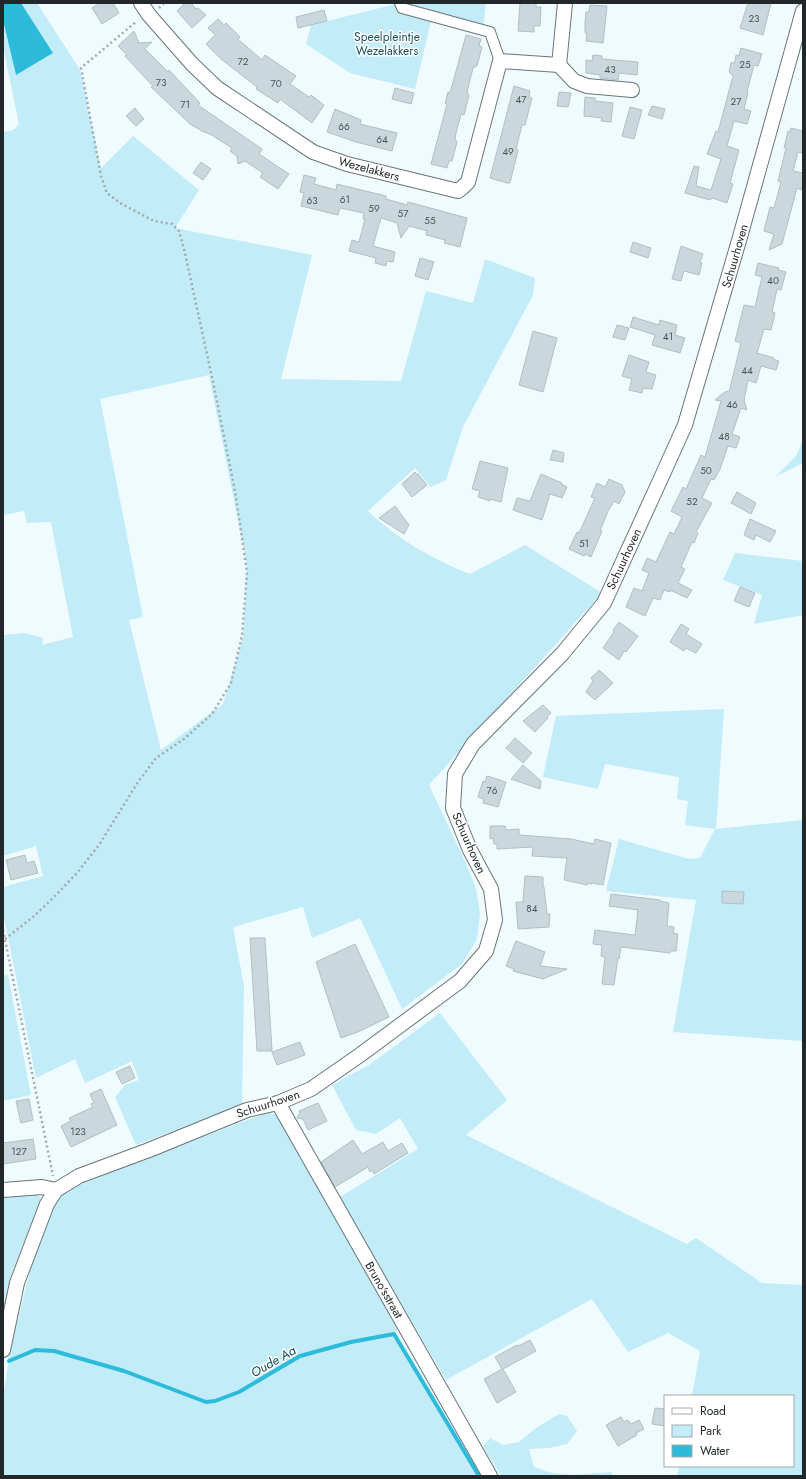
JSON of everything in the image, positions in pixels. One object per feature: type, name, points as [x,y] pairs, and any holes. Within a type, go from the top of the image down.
[{"type":"street","points":[[400,3],[402,8],[490,32],[500,61],[559,65],[574,81],[587,86],[632,90]]},
{"type":"street","points":[[559,65],[565,3]]},
{"type":"street","name":"Wezelakkers","points":[[144,8],[192,64],[217,88],[312,152],[347,164],[458,191],[468,182],[500,61]]},
{"type":"street","name":"Schuurhoven","points":[[3,1350],[17,1283],[47,1204],[56,1190],[79,1176],[149,1150],[247,1110],[278,1103],[311,1089],[360,1055],[460,981],[486,951],[495,920],[491,889],[470,850],[453,808],[455,774],[473,744],[562,654],[604,603],[662,476],[685,425],[690,409],[738,245],[803,11]]},
{"type":"street","name":"Bruno'sstraat","points":[[278,1103],[490,1476]]},
{"type":"street","points":[[3,1190],[42,1187],[56,1190]]},
{"type":"path","points":[[5,939],[43,908],[77,873],[99,845],[119,815],[138,782],[156,758],[184,739],[212,714],[230,683],[242,636],[247,572],[235,491],[213,382],[179,231],[172,224],[154,221],[120,203],[107,193],[101,176],[81,68],[144,8]]},
{"type":"path","points":[[3,930],[56,1190]]},
{"type":"green space","points":[[21,3],[37,3],[80,70],[101,168],[133,136],[199,190],[175,228],[312,255],[281,379],[401,381],[426,291],[473,303],[485,259],[535,278],[533,295],[463,427],[446,480],[431,487],[415,468],[368,511],[391,531],[403,539],[442,562],[470,574],[525,545],[602,593],[429,785],[468,868],[476,889],[480,914],[477,939],[462,964],[402,1009],[360,918],[312,938],[303,907],[233,927],[244,986],[242,1105],[136,1145],[115,1097],[125,1085],[139,1080],[132,1061],[85,1083],[75,1059],[36,1078],[3,912],[3,887],[43,876],[36,846],[3,856],[3,635],[24,633],[43,638],[42,645],[73,637],[51,522],[27,523],[24,511],[3,515],[3,132],[14,130],[19,124],[3,47],[3,20],[16,75],[53,53]],"holes":[[[209,375],[247,565],[243,638],[223,704],[161,750],[129,620],[143,617],[100,399]]]},
{"type":"green space","name":"Speelpleintje Wezelakkers","points":[[400,3],[486,3],[483,30],[432,17],[415,89],[350,73],[306,44],[311,25]]},
{"type":"green space","points":[[803,440],[803,463],[775,477],[796,456]]},
{"type":"green space","points":[[735,553],[803,561],[803,615],[754,624],[762,595],[723,580]]},
{"type":"green space","points":[[724,709],[716,829],[803,820],[803,1041],[673,1032],[696,900],[606,891],[619,839],[689,859],[700,858],[715,829],[685,825],[688,801],[677,799],[679,777],[605,764],[598,789],[543,777],[556,716]]},
{"type":"green space","points":[[8,975],[31,1095],[3,1101],[3,976]]},
{"type":"green space","points":[[440,1013],[507,1100],[466,1135],[687,1244],[696,1238],[762,1283],[803,1285],[803,1476],[677,1476],[679,1467],[794,1467],[794,1395],[692,1395],[700,1351],[668,1333],[628,1352],[592,1299],[446,1380],[340,1197],[418,1149],[400,1118],[376,1134],[356,1130],[332,1085],[369,1065]]},
{"type":"green space","points":[[266,1113],[280,1115],[399,1326],[394,1335],[479,1476],[4,1476],[3,1395],[9,1361],[8,1358],[34,1256],[54,1206],[65,1191],[128,1165]]},
{"type":"green space","points":[[35,1193],[40,1197],[40,1202],[13,1269],[3,1313],[3,1196]]},
{"type":"green space","points":[[559,1414],[567,1416],[577,1431],[567,1444],[549,1448],[529,1449],[534,1467],[552,1473],[574,1475],[612,1472],[611,1476],[501,1476],[483,1447],[490,1438],[503,1445],[519,1442],[536,1428]]},
{"type":"water","points":[[3,3],[21,3],[53,53],[16,75],[3,20]]},
{"type":"building","points":[[100,3],[113,3],[119,13],[102,24],[92,8]]},
{"type":"building","points":[[185,3],[191,3],[196,9],[198,8],[206,15],[192,28],[177,11]]},
{"type":"building","points":[[520,3],[536,3],[536,7],[541,7],[540,26],[534,26],[534,32],[518,31]]},
{"type":"building","points":[[748,3],[771,3],[763,35],[740,28]]},
{"type":"building","points":[[590,5],[607,6],[603,43],[586,41],[586,12],[589,12]]},
{"type":"building","points":[[324,10],[327,21],[298,28],[296,17]]},
{"type":"building","points":[[218,19],[224,25],[226,23],[240,37],[238,39],[262,60],[265,55],[296,76],[290,84],[309,97],[311,95],[324,105],[312,123],[280,99],[278,103],[256,89],[257,87],[221,59],[206,44],[215,35],[208,28]]},
{"type":"building","points":[[134,31],[139,43],[152,42],[145,49],[168,72],[169,70],[200,103],[198,105],[262,149],[259,154],[289,174],[278,189],[260,177],[263,173],[245,161],[238,164],[237,156],[230,151],[232,148],[210,134],[190,124],[151,87],[153,86],[125,56],[127,55],[118,46]]},
{"type":"building","points":[[466,35],[481,39],[479,46],[482,47],[477,66],[473,68],[467,92],[469,95],[464,115],[461,114],[456,133],[455,139],[457,142],[452,161],[449,161],[447,168],[431,164],[447,104],[445,103],[448,92],[450,93]]},
{"type":"building","points":[[741,48],[762,54],[758,66],[754,65],[747,92],[744,109],[751,111],[747,124],[734,121],[727,146],[739,150],[730,183],[733,184],[727,203],[712,198],[710,200],[685,193],[694,166],[699,167],[696,186],[711,190],[721,159],[707,154],[716,131],[718,132],[733,76],[729,72],[731,63],[735,62],[736,55],[739,56]]},
{"type":"building","points":[[593,55],[602,56],[602,59],[638,62],[637,75],[619,73],[618,80],[600,78],[600,75],[586,73],[586,60],[592,61]]},
{"type":"building","points":[[514,86],[530,91],[529,97],[532,98],[525,125],[522,125],[510,183],[507,183],[490,178]]},
{"type":"building","points":[[395,88],[414,93],[411,104],[392,99]]},
{"type":"building","points":[[559,92],[571,93],[568,107],[557,106]]},
{"type":"building","points":[[585,97],[595,98],[595,101],[613,103],[611,122],[601,121],[602,118],[584,116]]},
{"type":"building","points":[[652,106],[665,109],[662,119],[648,115]]},
{"type":"building","points":[[630,107],[642,110],[634,139],[622,136]]},
{"type":"building","points":[[135,108],[144,119],[136,126],[126,116]]},
{"type":"building","points":[[335,109],[361,120],[360,124],[397,133],[392,151],[356,142],[327,132]]},
{"type":"building","points":[[791,128],[803,131],[803,153],[798,152],[793,171],[803,173],[803,182],[801,190],[797,188],[782,244],[769,250],[774,234],[764,231],[770,207],[774,208],[781,182],[778,181],[786,148],[784,148],[788,131],[790,132]]},
{"type":"building","points":[[201,162],[211,169],[203,180],[193,173]]},
{"type":"building","points":[[304,175],[316,178],[314,184],[336,190],[337,184],[386,196],[386,199],[407,205],[408,202],[467,218],[460,247],[444,243],[445,240],[426,235],[427,231],[409,226],[401,238],[397,223],[381,218],[373,246],[395,252],[393,262],[387,261],[386,266],[375,263],[376,258],[349,251],[352,240],[359,242],[365,219],[363,219],[364,213],[340,208],[338,215],[301,206],[304,193],[300,192]]},
{"type":"building","points":[[633,242],[651,248],[648,258],[630,252]]},
{"type":"building","points":[[681,246],[703,254],[700,263],[702,263],[699,275],[684,271],[681,281],[672,279]]},
{"type":"building","points":[[420,258],[434,262],[428,280],[415,276]]},
{"type":"building","points":[[758,263],[779,268],[778,270],[786,272],[781,290],[777,289],[772,312],[775,313],[771,330],[764,329],[757,353],[779,361],[776,370],[761,366],[756,383],[748,380],[744,400],[747,410],[741,408],[732,434],[740,437],[736,448],[728,446],[720,469],[714,480],[711,479],[702,498],[712,503],[696,532],[698,533],[694,543],[692,542],[681,567],[685,569],[678,583],[692,590],[687,598],[670,590],[670,592],[664,590],[660,600],[653,598],[645,616],[626,607],[634,588],[642,591],[649,573],[642,570],[647,558],[656,562],[670,532],[674,534],[682,517],[671,511],[683,487],[686,489],[701,455],[705,457],[721,401],[715,400],[726,391],[729,392],[741,343],[735,341],[744,305],[755,307],[762,277],[755,275]]},
{"type":"building","points":[[633,317],[659,325],[660,320],[677,325],[675,335],[685,338],[680,353],[652,345],[655,335],[630,327]]},
{"type":"building","points":[[617,325],[629,328],[625,340],[613,337]]},
{"type":"building","points":[[533,331],[557,338],[543,392],[519,385]]},
{"type":"building","points":[[629,355],[649,362],[646,372],[656,375],[652,389],[643,388],[642,393],[629,390],[632,379],[622,376]]},
{"type":"building","points":[[553,450],[564,453],[563,462],[550,460]]},
{"type":"building","points":[[480,461],[508,468],[501,502],[490,499],[490,501],[478,497],[480,491],[472,489]]},
{"type":"building","points":[[415,472],[427,485],[412,497],[402,484]]},
{"type":"building","points":[[541,474],[562,483],[561,484],[567,487],[562,498],[550,494],[542,520],[513,510],[517,498],[530,501]]},
{"type":"building","points":[[609,479],[622,485],[625,492],[619,504],[614,501],[608,511],[600,531],[602,531],[591,557],[585,554],[584,556],[569,549],[577,532],[579,533],[595,498],[591,497],[597,483],[605,487]]},
{"type":"building","points":[[737,492],[756,503],[751,514],[731,503]]},
{"type":"building","points":[[395,506],[409,525],[404,534],[379,518]]},
{"type":"building","points":[[750,519],[776,531],[770,542],[756,535],[754,540],[744,535]]},
{"type":"building","points":[[740,587],[755,593],[749,607],[734,601]]},
{"type":"building","points":[[619,622],[638,636],[626,652],[624,651],[619,660],[603,648]]},
{"type":"building","points":[[681,624],[689,629],[686,634],[702,644],[696,653],[686,648],[684,651],[670,642]]},
{"type":"building","points":[[599,670],[613,683],[595,700],[586,692],[593,681],[591,678]]},
{"type":"building","points":[[543,705],[551,713],[535,732],[523,721]]},
{"type":"building","points":[[515,738],[532,753],[523,763],[506,748]]},
{"type":"building","points":[[523,765],[541,781],[540,789],[511,779]]},
{"type":"building","points":[[487,776],[506,782],[498,807],[483,803],[484,799],[478,797],[483,781],[485,782]]},
{"type":"building","points":[[490,826],[505,826],[506,830],[519,829],[519,835],[571,839],[594,844],[595,839],[611,843],[603,885],[587,883],[587,885],[564,880],[567,858],[532,856],[533,847],[497,849],[497,844],[494,844],[493,838],[490,839]]},
{"type":"building","points":[[25,855],[27,863],[34,861],[38,873],[11,880],[6,860]]},
{"type":"building","points":[[525,876],[543,877],[547,914],[550,914],[549,927],[518,929],[516,902],[523,902]]},
{"type":"building","points":[[722,891],[744,892],[743,904],[722,903]]},
{"type":"building","points":[[611,894],[660,900],[669,903],[667,926],[674,927],[673,933],[678,934],[676,951],[671,951],[670,953],[621,947],[614,985],[602,984],[605,957],[601,956],[602,945],[593,944],[595,930],[635,935],[638,910],[609,906]]},
{"type":"building","points":[[250,938],[265,938],[272,1051],[257,1051]]},
{"type":"building","points":[[516,941],[545,952],[540,966],[567,969],[543,979],[513,971],[514,969],[506,966]]},
{"type":"building","points":[[355,944],[389,1017],[358,1032],[341,1038],[316,962]]},
{"type":"building","points":[[300,1042],[305,1055],[277,1065],[272,1052]]},
{"type":"building","points":[[130,1066],[135,1078],[122,1084],[116,1072]]},
{"type":"building","points":[[101,1089],[117,1125],[71,1147],[61,1126],[71,1121],[69,1118],[93,1107],[91,1104],[94,1103],[90,1094]]},
{"type":"building","points":[[29,1099],[33,1120],[21,1123],[16,1101]]},
{"type":"building","points":[[318,1103],[327,1121],[308,1130],[303,1119],[297,1118],[300,1113],[299,1111]]},
{"type":"building","points":[[33,1139],[36,1159],[3,1164],[3,1143]]},
{"type":"building","points":[[353,1140],[362,1154],[383,1142],[388,1151],[402,1143],[408,1153],[374,1174],[372,1170],[370,1172],[368,1167],[335,1187],[321,1162]]},
{"type":"building","points":[[530,1340],[536,1351],[503,1369],[516,1392],[497,1403],[484,1379],[502,1369],[495,1357]]},
{"type":"building","points":[[655,1408],[664,1409],[664,1426],[652,1424]]},
{"type":"building","points":[[621,1417],[624,1422],[628,1420],[631,1424],[639,1420],[644,1429],[618,1446],[606,1425]]},
{"type":"waterway","name":"Oude Aa","points":[[9,1361],[35,1350],[54,1351],[124,1371],[206,1402],[215,1401],[239,1392],[300,1356],[351,1342],[394,1334],[479,1476]]}]
